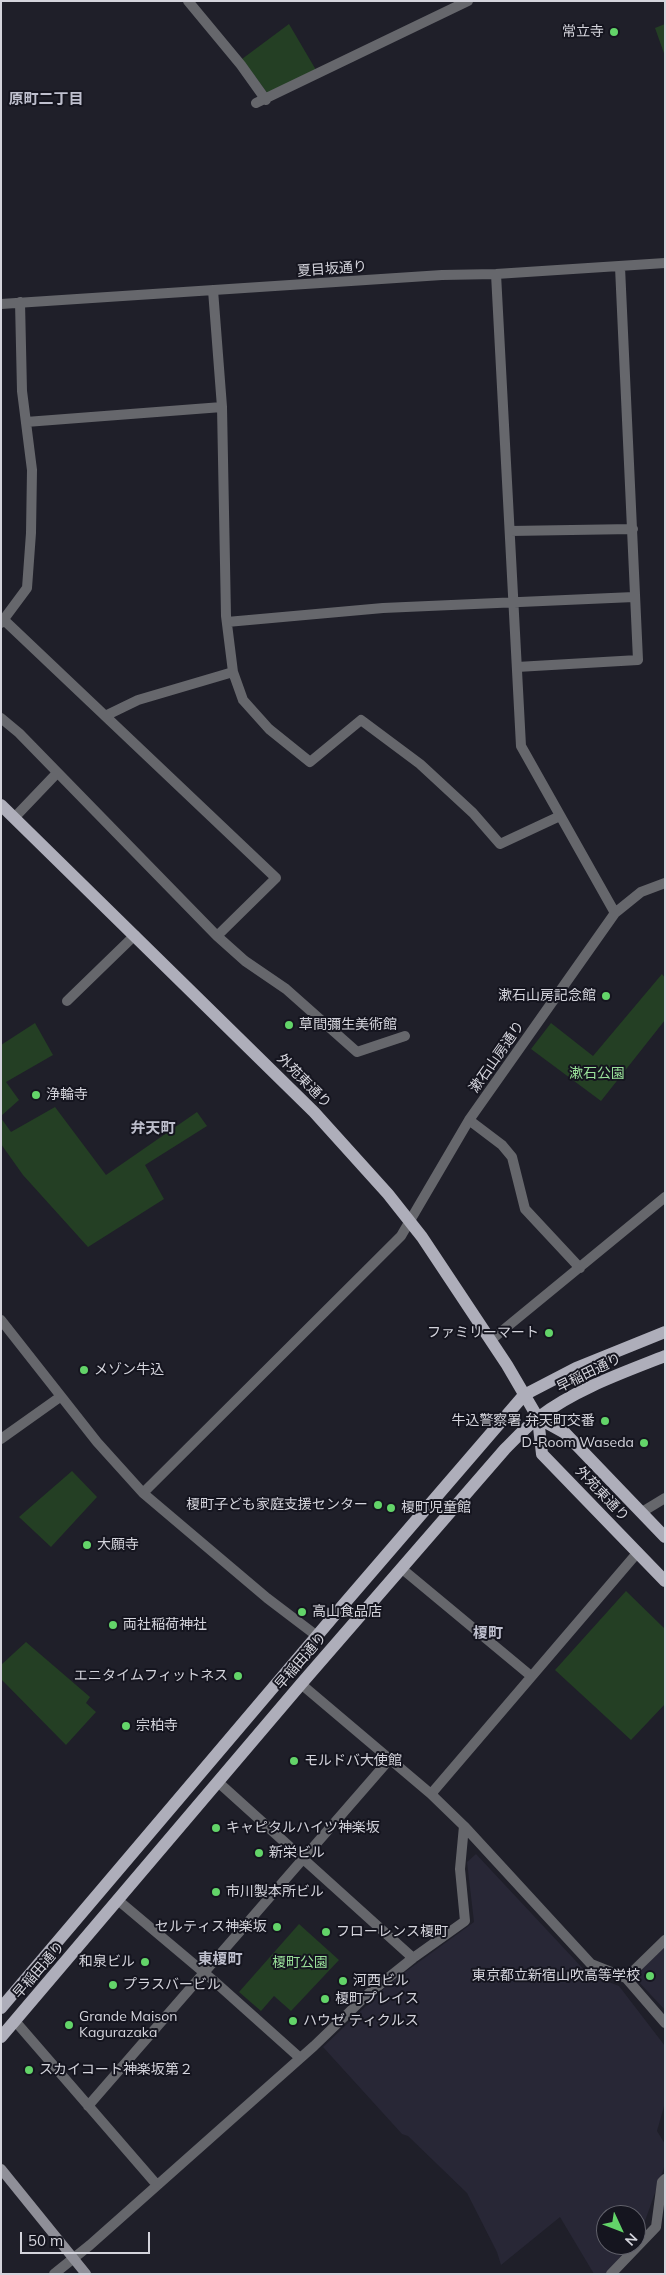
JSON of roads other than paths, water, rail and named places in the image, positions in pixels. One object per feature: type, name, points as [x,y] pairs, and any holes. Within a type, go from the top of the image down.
[{"type":"main road","name":"外苑東通り","points":[[1,805],[314,1112],[355,1156],[410,1221],[491,1340],[538,1418],[542,1454],[665,1581]]},
{"type":"main road","name":"早稲田通り","points":[[1,2008],[524,1395],[576,1368],[665,1332]]},
{"type":"main road","name":"早稲田通り","points":[[1,2037],[494,1460],[538,1418],[557,1405],[612,1376],[665,1356]]},
{"type":"main road","name":"外苑東通り","points":[[538,1418],[566,1433],[665,1537]]},
{"type":"street","points":[[188,1],[242,64],[261,102],[468,1]]},
{"type":"street","name":"夏目坂通り","points":[[1,304],[442,275],[496,274],[665,263]]},
{"type":"street","points":[[517,667],[638,660],[620,267]]},
{"type":"street","points":[[496,274],[522,746],[615,913]]},
{"type":"street","points":[[213,290],[222,407],[227,622],[233,672],[243,700],[269,729],[310,762],[361,720],[420,764],[473,813],[500,844],[560,816]]},
{"type":"street","points":[[20,302],[22,391],[32,470],[32,533],[27,588],[3,622],[276,878],[217,936]]},
{"type":"street","points":[[26,422],[222,407]]},
{"type":"street","points":[[510,531],[633,529]]},
{"type":"street","points":[[227,622],[383,608],[634,597]]},
{"type":"street","points":[[105,716],[138,700],[233,672]]},
{"type":"street","points":[[1,718],[19,732],[217,936],[245,961],[286,989],[358,1052],[405,1036]]},
{"type":"street","points":[[14,818],[57,773]]},
{"type":"street","name":"漱石山房通り","points":[[143,1493],[401,1236],[468,1120],[615,913],[642,892],[665,883]]},
{"type":"street","points":[[66,1001],[135,935]]},
{"type":"street","points":[[468,1120],[502,1145],[512,1157],[525,1209],[580,1268]]},
{"type":"street","points":[[491,1340],[665,1197]]},
{"type":"street","points":[[1,1320],[60,1397],[143,1493],[267,1598],[317,1636]]},
{"type":"street","points":[[1,1438],[60,1397]]},
{"type":"street","points":[[642,1512],[665,1498]]},
{"type":"street","points":[[431,1794],[638,1552]]},
{"type":"street","points":[[401,1568],[531,1676]]},
{"type":"street","points":[[301,1684],[431,1794],[464,1826],[591,1964],[626,1978],[665,2023]]},
{"type":"street","points":[[88,2106],[389,1760]]},
{"type":"street","points":[[218,1782],[413,1958]]},
{"type":"street","points":[[54,2274],[300,2058],[368,1994],[413,1958],[465,1921],[460,1870],[464,1826]]},
{"type":"street","points":[[119,1901],[300,2058]]},
{"type":"street","points":[[626,1978],[665,1940]]},
{"type":"street","points":[[15,2021],[157,2185]]},
{"type":"street","points":[[1,2169],[86,2274]]},
{"type":"street","points":[[611,2274],[656,2227],[662,2182],[665,2178]]},
{"type":"place","name":"常立寺","points":[[614,32]]},
{"type":"place","name":"漱石山房記念館","points":[[606,996]]},
{"type":"place","name":"草間彌生美術館","points":[[289,1025]]},
{"type":"place","name":"浄輪寺","points":[[36,1095]]},
{"type":"place","name":"ファミリーマート","points":[[549,1333]]},
{"type":"place","name":"メゾン牛込","points":[[84,1370]]},
{"type":"place","name":"牛込警察署 弁天町交番","points":[[605,1421]]},
{"type":"place","name":"D-Room Waseda","points":[[644,1443]]},
{"type":"place","name":"榎町子ども家庭支援センター","points":[[378,1505]]},
{"type":"place","name":"榎町児童館","points":[[391,1508]]},
{"type":"place","name":"大願寺","points":[[87,1545]]},
{"type":"place","name":"高山食品店","points":[[302,1612]]},
{"type":"place","name":"両社稲荷神社","points":[[113,1625]]},
{"type":"place","name":"エニタイムフィットネス","points":[[238,1676]]},
{"type":"place","name":"宗柏寺","points":[[126,1726]]},
{"type":"place","name":"モルドバ大使館","points":[[294,1761]]},
{"type":"place","name":"キャピタルハイツ神楽坂","points":[[216,1828]]},
{"type":"place","name":"新栄ビル","points":[[259,1853]]},
{"type":"place","name":"市川製本所ビル","points":[[216,1892]]},
{"type":"place","name":"セルティス神楽坂","points":[[277,1927]]},
{"type":"place","name":"フローレンス榎町","points":[[326,1932]]},
{"type":"place","name":"和泉ビル","points":[[145,1962]]},
{"type":"place","name":"東京都立新宿山吹高等学校","points":[[650,1976]]},
{"type":"place","name":"河西ビル","points":[[343,1981]]},
{"type":"place","name":"プラスバービル","points":[[113,1985]]},
{"type":"place","name":"榎町プレイス","points":[[325,1999]]},
{"type":"place","name":"ハウゼ ティクルス","points":[[293,2021]]},
{"type":"place","name":"Grande Maison Kagurazaka","points":[[69,2025]]},
{"type":"place","name":"スカイコート神楽坂第２","points":[[29,2070]]},
{"type":"district","name":"原町二丁目","points":[[46,99]]},
{"type":"district","name":"弁天町","points":[[153,1128]]},
{"type":"district","name":"榎町","points":[[488,1633]]},
{"type":"district","name":"東榎町","points":[[220,1959]]},
{"type":"park label","name":"漱石公園","points":[[597,1074]]},
{"type":"park label","name":"榎町公園","points":[[300,1963]]}]
